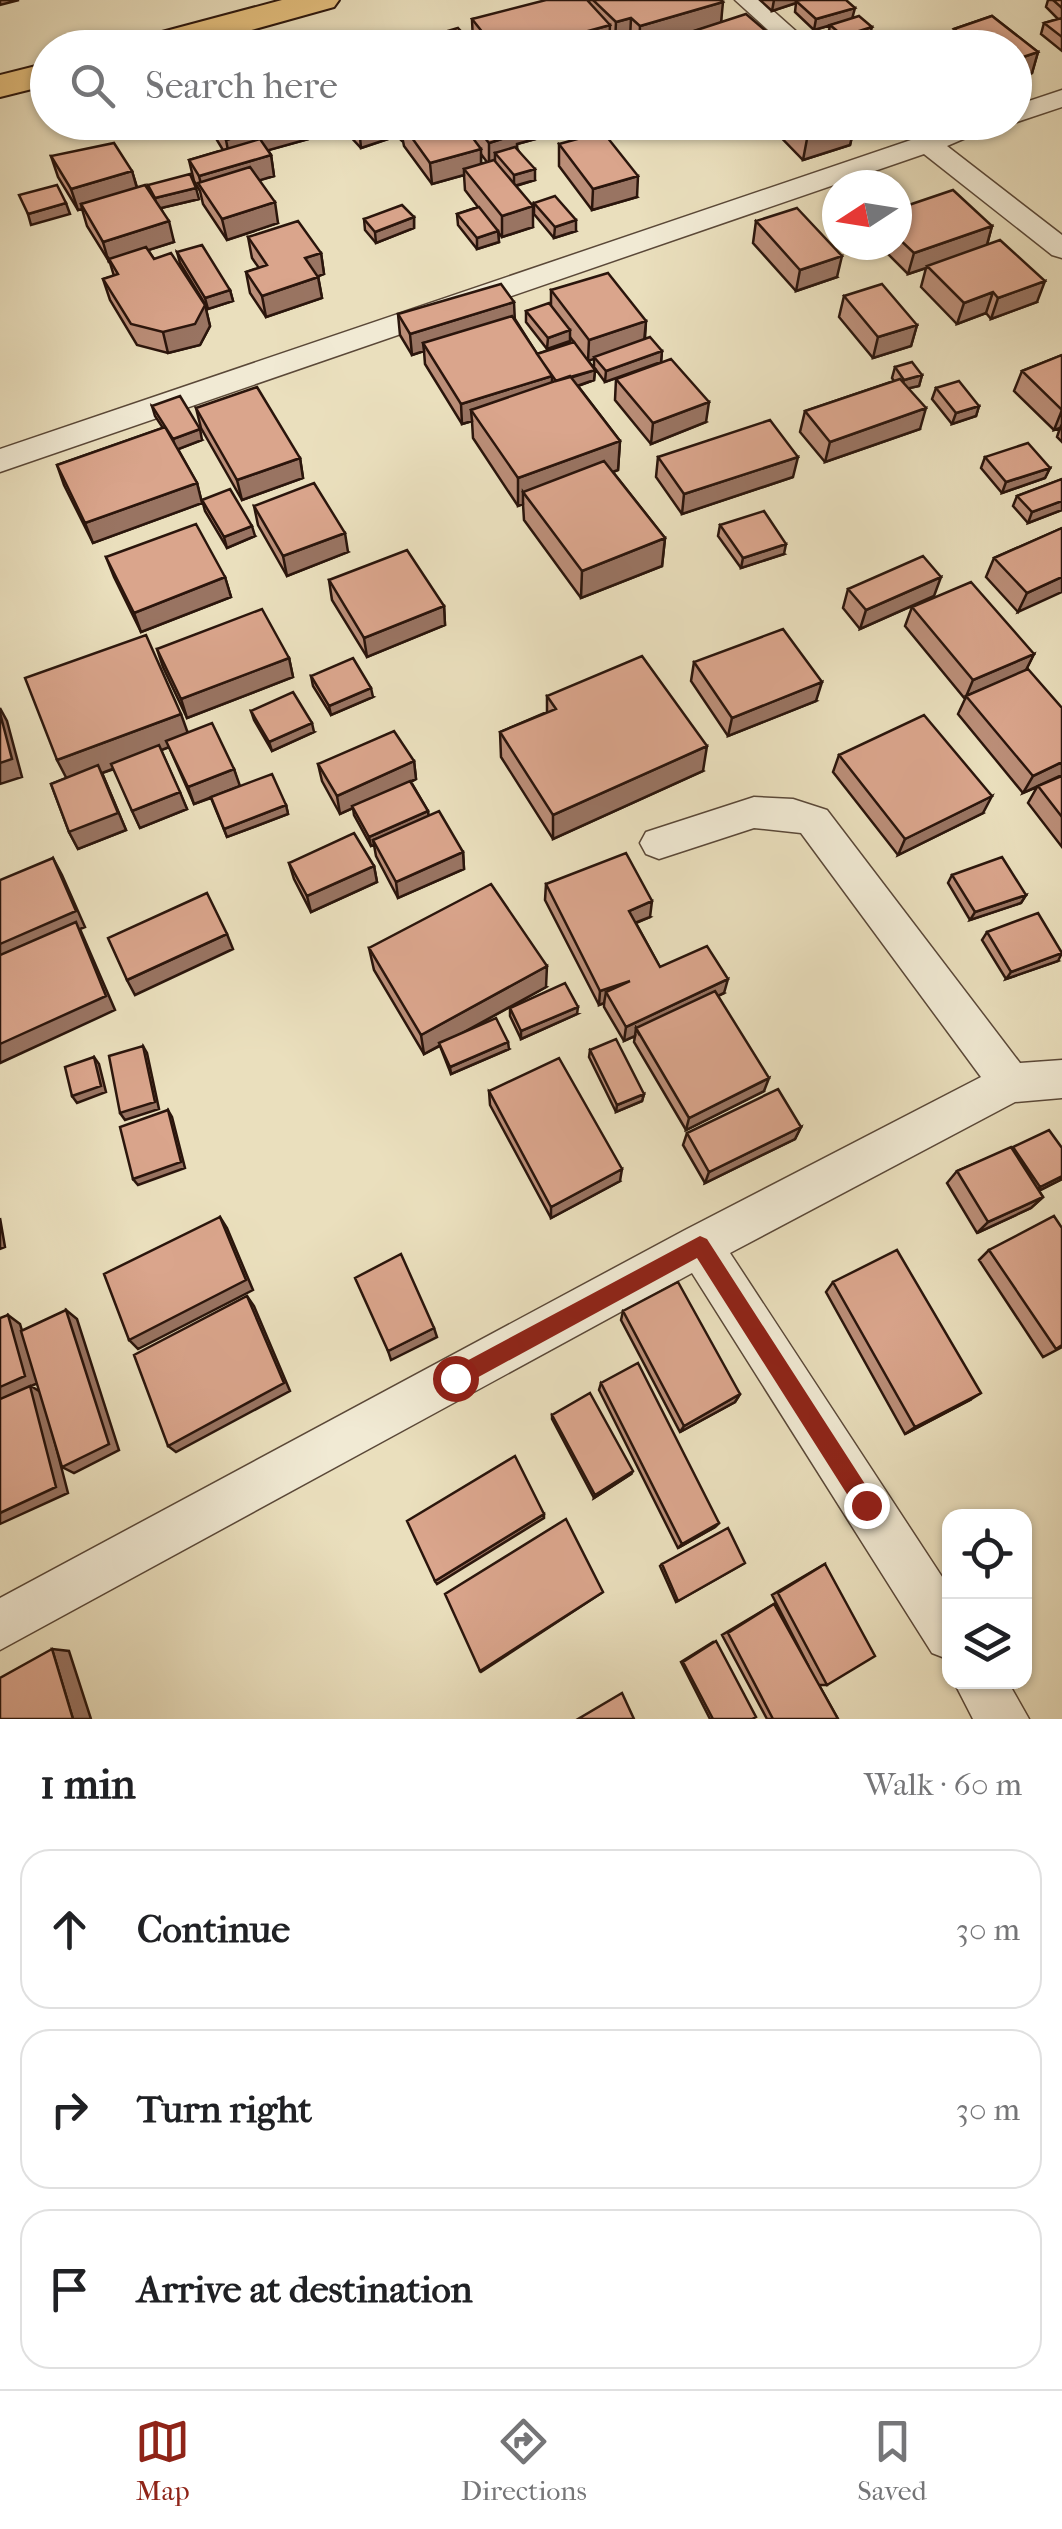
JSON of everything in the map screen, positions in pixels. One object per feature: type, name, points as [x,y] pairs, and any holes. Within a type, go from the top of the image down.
[{"type":"main road","points":[[211,30],[322,0]]},
{"type":"main road","points":[[0,86],[30,78]]},
{"type":"street","points":[[748,0],[782,30]]},
{"type":"street","points":[[1032,108],[1062,98]]},
{"type":"street","points":[[917,140],[1062,249]]},
{"type":"street","points":[[0,461],[939,140]]},
{"type":"street","points":[[659,843],[754,810],[786,810],[814,821],[1010,1083]]},
{"type":"street","points":[[0,1626],[700,1246],[1010,1083],[1062,1079]]},
{"type":"street","points":[[700,1246],[942,1623]]},
{"type":"street","points":[[984,1689],[1003,1719]]},
{"type":"building","points":[[546,0],[587,0],[610,25],[592,30],[481,30],[472,19]]},
{"type":"building","points":[[593,0],[723,2],[640,26],[631,18],[616,22]]},
{"type":"building","points":[[846,0],[855,8],[816,19],[796,1]]},
{"type":"building","points":[[746,14],[765,30],[697,30]]},
{"type":"building","points":[[859,16],[872,27],[836,30],[830,25]]},
{"type":"building","points":[[992,16],[1010,30],[955,30]]},
{"type":"building","points":[[1062,18],[1062,37],[1044,23]]},
{"type":"building","points":[[257,140],[271,155],[199,176],[189,160]]},
{"type":"building","points":[[413,140],[474,140],[481,149],[430,163]]},
{"type":"building","points":[[609,140],[638,176],[593,189],[559,144]]},
{"type":"building","points":[[114,143],[132,171],[71,189],[51,156]]},
{"type":"building","points":[[515,147],[535,169],[514,175],[495,153]]},
{"type":"building","points":[[494,160],[533,206],[502,216],[464,169]]},
{"type":"building","points":[[250,167],[275,202],[222,219],[198,183]]},
{"type":"building","points":[[190,174],[196,188],[155,198],[148,185]]},
{"type":"building","points":[[57,185],[66,203],[28,214],[19,195]]},
{"type":"building","points":[[145,185],[169,221],[103,242],[81,204]]},
{"type":"building","points":[[953,190],[992,226],[914,253],[912,204]]},
{"type":"building","points":[[555,196],[576,220],[555,227],[534,203]]},
{"type":"building","points":[[402,205],[414,217],[375,232],[364,219]]},
{"type":"building","points":[[479,207],[498,231],[477,238],[457,214]]},
{"type":"building","points":[[797,208],[822,235],[822,260],[830,260],[800,270],[756,221]]},
{"type":"building","points":[[298,221],[321,253],[305,258],[318,277],[262,296],[246,272],[267,265],[248,237]]},
{"type":"building","points":[[1000,240],[1045,281],[998,298],[993,292],[964,303],[927,266]]},
{"type":"building","points":[[202,245],[230,290],[205,298],[177,252]]},
{"type":"building","points":[[146,247],[154,259],[171,253],[205,305],[195,324],[163,332],[131,324],[103,279],[118,274],[109,259]]},
{"type":"building","points":[[608,273],[646,321],[589,340],[551,290]]},
{"type":"building","points":[[501,284],[514,302],[410,334],[398,314]]},
{"type":"building","points":[[882,284],[917,325],[878,337],[844,296]]},
{"type":"building","points":[[549,303],[570,330],[548,338],[526,311]]},
{"type":"building","points":[[512,316],[552,376],[461,404],[423,343]]},
{"type":"building","points":[[650,337],[662,351],[606,371],[594,357]]},
{"type":"building","points":[[574,342],[595,370],[556,381],[537,354]]},
{"type":"building","points":[[1062,355],[1062,410],[1022,371]]},
{"type":"building","points":[[671,359],[709,402],[653,423],[616,379]]},
{"type":"building","points":[[912,362],[922,375],[904,380],[895,367]]},
{"type":"building","points":[[570,376],[620,441],[518,478],[471,410]]},
{"type":"building","points":[[900,379],[926,408],[830,442],[805,411]]},
{"type":"building","points":[[959,381],[979,406],[956,413],[936,388]]},
{"type":"building","points":[[257,387],[300,458],[237,480],[196,408]]},
{"type":"building","points":[[180,396],[200,429],[173,439],[152,406]]},
{"type":"building","points":[[770,420],[798,457],[684,494],[658,457]]},
{"type":"building","points":[[165,427],[197,483],[85,523],[57,465]]},
{"type":"building","points":[[1028,443],[1050,468],[1006,482],[985,457]]},
{"type":"building","points":[[604,461],[665,538],[582,571],[523,492]]},
{"type":"building","points":[[1062,479],[1062,501],[1032,512],[1017,496]]},
{"type":"building","points":[[314,483],[345,533],[283,556],[254,506]]},
{"type":"building","points":[[230,489],[252,526],[224,537],[202,500]]},
{"type":"building","points":[[764,511],[786,544],[743,558],[720,525]]},
{"type":"building","points":[[196,524],[225,577],[134,613],[106,557]]},
{"type":"building","points":[[1062,528],[1062,577],[1027,593],[994,558]]},
{"type":"building","points":[[407,550],[444,606],[364,638],[329,580]]},
{"type":"building","points":[[923,556],[941,577],[866,610],[848,589]]},
{"type":"building","points":[[971,582],[1034,654],[973,680],[912,607]]},
{"type":"building","points":[[262,609],[289,658],[181,699],[157,649]]},
{"type":"building","points":[[783,629],[822,682],[732,718],[694,662]]},
{"type":"building","points":[[146,635],[181,714],[57,760],[25,678]]},
{"type":"building","points":[[642,656],[707,746],[553,815],[500,732],[556,709],[547,696]]},
{"type":"building","points":[[353,658],[371,688],[329,706],[311,676]]},
{"type":"building","points":[[1028,669],[1062,708],[1062,762],[1033,776],[966,696]]},
{"type":"building","points":[[293,692],[312,723],[269,742],[251,711]]},
{"type":"building","points":[[0,713],[12,759],[0,763]]},
{"type":"building","points":[[924,715],[992,796],[905,839],[839,755]]},
{"type":"building","points":[[212,723],[234,769],[188,787],[166,741]]},
{"type":"building","points":[[394,731],[414,761],[337,796],[318,764]]},
{"type":"building","points":[[159,745],[180,792],[132,811],[111,764]]},
{"type":"building","points":[[98,765],[118,813],[69,832],[51,784]]},
{"type":"building","points":[[272,774],[286,805],[224,829],[211,797]]},
{"type":"building","points":[[1062,776],[1062,817],[1038,786]]},
{"type":"building","points":[[410,781],[428,811],[369,837],[352,806]]},
{"type":"building","points":[[439,811],[463,852],[396,882],[373,840]]},
{"type":"building","points":[[354,833],[374,866],[307,896],[289,863]]},
{"type":"building","points":[[626,853],[652,901],[629,911],[660,967],[707,946],[728,979],[626,1027],[606,992],[630,981],[600,991],[546,884]]},
{"type":"building","points":[[1002,857],[1026,895],[975,912],[952,875]]},
{"type":"building","points":[[53,858],[76,911],[0,944],[0,880]]},
{"type":"building","points":[[491,884],[547,966],[421,1035],[369,948]]},
{"type":"building","points":[[207,893],[227,934],[127,980],[108,938]]},
{"type":"building","points":[[1038,913],[1062,953],[1011,972],[987,932]]},
{"type":"building","points":[[76,922],[106,996],[0,1044],[0,955]]},
{"type":"building","points":[[565,983],[578,1007],[521,1031],[510,1008]]},
{"type":"building","points":[[715,991],[769,1078],[689,1118],[636,1028]]},
{"type":"building","points":[[496,1018],[508,1042],[450,1067],[439,1043]]},
{"type":"building","points":[[616,1039],[644,1094],[617,1105],[590,1050]]},
{"type":"building","points":[[143,1046],[155,1102],[120,1113],[109,1056]]},
{"type":"building","points":[[94,1057],[101,1086],[72,1096],[65,1067]]},
{"type":"building","points":[[559,1058],[622,1169],[551,1207],[489,1091]]},
{"type":"building","points":[[778,1089],[801,1127],[709,1172],[687,1133]]},
{"type":"building","points":[[168,1110],[181,1162],[133,1179],[120,1127]]},
{"type":"building","points":[[1049,1130],[1062,1148],[1062,1176],[1040,1187],[1013,1147]]},
{"type":"building","points":[[1011,1147],[1043,1197],[988,1222],[957,1171]]},
{"type":"building","points":[[1054,1216],[1062,1228],[1062,1345],[1056,1349],[989,1250]]},
{"type":"building","points":[[220,1217],[246,1280],[129,1340],[104,1274]]},
{"type":"building","points":[[897,1250],[981,1393],[915,1427],[833,1282]]},
{"type":"building","points":[[401,1254],[434,1328],[388,1351],[355,1278]]},
{"type":"building","points":[[678,1282],[740,1394],[684,1426],[623,1311]]},
{"type":"building","points":[[247,1296],[284,1383],[168,1446],[134,1355]]},
{"type":"building","points":[[66,1310],[109,1444],[62,1467],[21,1331]]},
{"type":"building","points":[[8,1315],[25,1376],[0,1387],[0,1318]]},
{"type":"building","points":[[638,1363],[719,1523],[682,1544],[601,1383]]},
{"type":"building","points":[[30,1386],[56,1487],[0,1513],[0,1399]]},
{"type":"building","points":[[590,1393],[633,1471],[595,1495],[552,1415]]},
{"type":"building","points":[[515,1456],[544,1514],[435,1581],[407,1521]]},
{"type":"building","points":[[566,1519],[603,1592],[480,1671],[445,1594]]},
{"type":"building","points":[[728,1528],[745,1563],[678,1601],[662,1564]]},
{"type":"building","points":[[825,1564],[875,1656],[827,1685],[778,1593]]},
{"type":"building","points":[[774,1604],[838,1719],[773,1719],[728,1633]]},
{"type":"building","points":[[716,1641],[756,1717],[752,1719],[713,1719],[683,1662]]},
{"type":"building","points":[[52,1649],[73,1719],[0,1719],[0,1678]]},
{"type":"building","points":[[622,1693],[634,1719],[578,1719]]},
{"type":"route","points":[[455,1378],[700,1246],[866,1505]]}]
